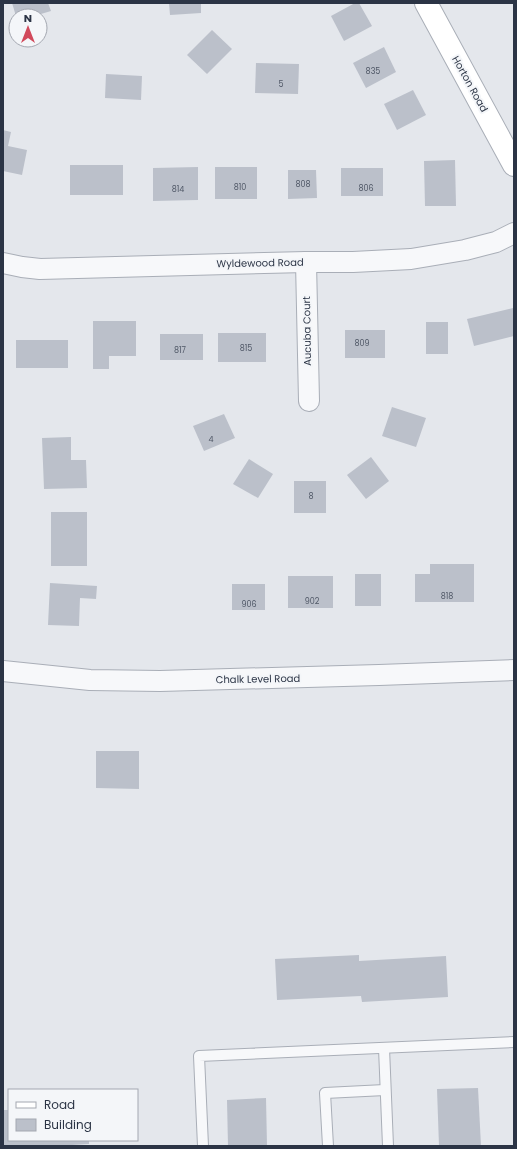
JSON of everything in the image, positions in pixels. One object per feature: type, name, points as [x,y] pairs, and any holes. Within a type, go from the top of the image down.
[{"type":"street","name":"Horton Road","points":[[426,3],[514,165]]},
{"type":"street","name":"Wyldewood Road","points":[[3,263],[40,269],[353,262],[411,259],[465,250],[496,242],[514,233]]},
{"type":"street","name":"Aucuba Court","points":[[306,262],[308,401]]},
{"type":"street","name":"Chalk Level Road","points":[[3,671],[90,680],[160,681],[379,676],[514,670]]},
{"type":"lane","points":[[203,1146],[199,1056],[514,1042]]},
{"type":"lane","points":[[384,1048],[388,1146]]},
{"type":"lane","points":[[328,1146],[326,1093],[385,1090]]},
{"type":"building","points":[[12,3],[48,3],[51,11],[48,12],[48,8],[14,8]]},
{"type":"building","points":[[169,3],[201,3],[201,13],[170,15]]},
{"type":"building","points":[[355,3],[359,3],[372,26],[344,41],[331,16]]},
{"type":"building","points":[[212,30],[232,49],[207,74],[187,55]]},
{"type":"building","points":[[384,47],[396,72],[366,88],[353,63]]},
{"type":"building","points":[[256,63],[299,64],[298,94],[255,93]]},
{"type":"building","points":[[106,74],[142,76],[141,100],[105,98]]},
{"type":"building","points":[[413,90],[426,115],[397,130],[384,104]]},
{"type":"building","points":[[3,130],[11,132],[8,146],[27,150],[22,175],[3,171]]},
{"type":"building","points":[[455,160],[456,206],[425,206],[424,161]]},
{"type":"building","points":[[70,165],[123,165],[123,195],[70,195]]},
{"type":"building","points":[[198,167],[198,200],[153,201],[153,168]]},
{"type":"building","points":[[215,167],[257,167],[257,199],[215,199]]},
{"type":"building","points":[[341,168],[383,168],[383,196],[341,196]]},
{"type":"building","points":[[288,170],[316,170],[317,198],[288,199]]},
{"type":"building","points":[[513,308],[514,336],[474,346],[467,319]]},
{"type":"building","points":[[93,321],[136,321],[136,356],[109,356],[109,369],[93,369]]},
{"type":"building","points":[[426,322],[448,322],[448,354],[426,354]]},
{"type":"building","points":[[345,330],[385,330],[385,358],[345,358]]},
{"type":"building","points":[[218,333],[266,333],[266,362],[218,362]]},
{"type":"building","points":[[160,334],[203,334],[203,360],[160,360]]},
{"type":"building","points":[[16,340],[68,340],[68,368],[16,368]]},
{"type":"building","points":[[392,407],[426,418],[416,447],[382,436]]},
{"type":"building","points":[[224,414],[235,438],[204,451],[193,426]]},
{"type":"building","points":[[71,437],[71,460],[86,460],[87,488],[44,489],[42,438]]},
{"type":"building","points":[[371,457],[389,481],[366,499],[347,475]]},
{"type":"building","points":[[249,459],[273,474],[258,498],[233,484]]},
{"type":"building","points":[[294,481],[326,481],[326,513],[294,513]]},
{"type":"building","points":[[51,512],[87,512],[87,566],[51,566]]},
{"type":"building","points":[[430,564],[474,564],[474,602],[415,602],[415,574],[430,574]]},
{"type":"building","points":[[355,574],[381,574],[381,606],[355,606]]},
{"type":"building","points":[[288,576],[333,576],[333,608],[288,608]]},
{"type":"building","points":[[50,583],[97,586],[96,599],[80,598],[79,626],[48,625]]},
{"type":"building","points":[[232,584],[265,584],[265,610],[232,610]]},
{"type":"building","points":[[96,751],[139,751],[139,789],[96,788]]},
{"type":"building","points":[[359,955],[359,961],[446,956],[448,997],[362,1002],[361,996],[277,1000],[275,959]]},
{"type":"building","points":[[478,1088],[481,1146],[439,1146],[437,1089]]},
{"type":"building","points":[[266,1098],[267,1146],[228,1146],[227,1100]]},
{"type":"building","points":[[3,1110],[8,1110],[8,1141],[89,1141],[89,1144],[55,1146],[3,1146]]}]
